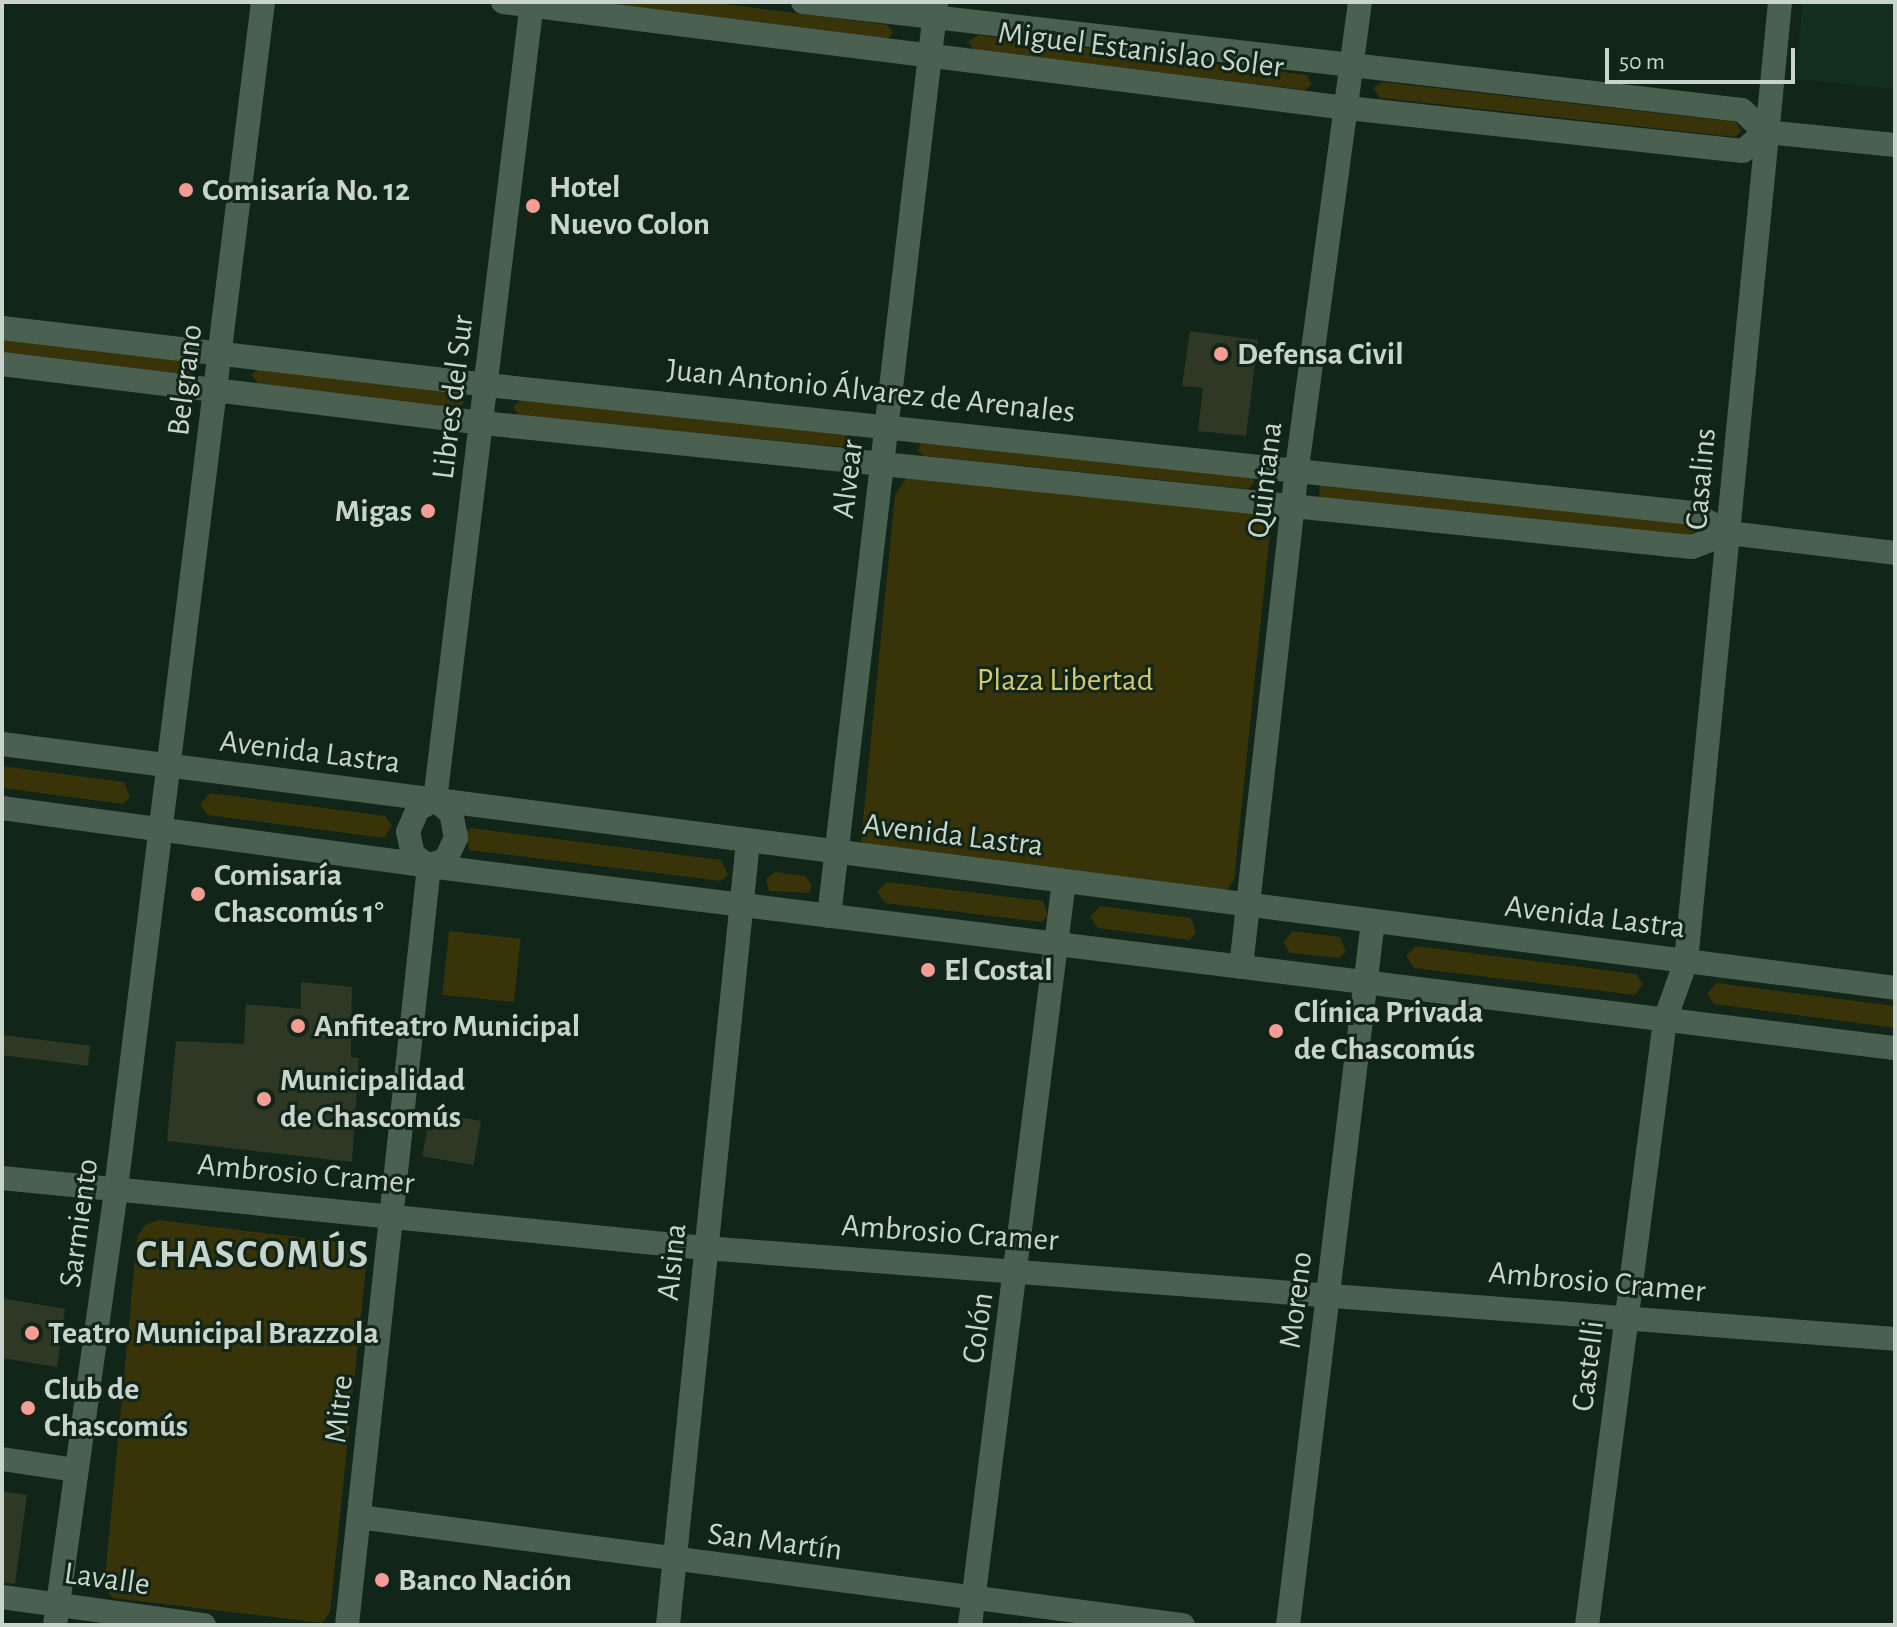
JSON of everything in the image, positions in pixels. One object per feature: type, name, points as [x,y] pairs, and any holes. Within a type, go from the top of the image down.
[{"type":"street","name":"Belgrano","points":[[161,829],[263,2]]},
{"type":"street","name":"Miguel Estanislao Soler","points":[[503,2],[1347,108],[1743,151],[1765,132],[1742,110],[1351,69],[935,10],[803,2]]},
{"type":"street","name":"Quintana","points":[[1241,967],[1297,468],[1360,2]]},
{"type":"street","name":"Casalins","points":[[1665,1020],[1686,961],[1780,2]]},
{"type":"street","name":"Libres del Sur","points":[[435,800],[532,4]]},
{"type":"street","name":"Alvear","points":[[829,916],[935,10]]},
{"type":"street","points":[[1765,132],[1895,145]]},
{"type":"street","name":"Juan Antonio Álvarez de Arenales","points":[[2,328],[487,385],[886,424],[1693,513],[1728,533],[1895,553]]},
{"type":"street","name":"Juan Antonio Álvarez de Arenales","points":[[2,364],[483,423],[1294,503],[1692,547],[1728,533]]},
{"type":"street","name":"Avenida Lastra","points":[[2,744],[1895,988]]},
{"type":"street","points":[[435,800],[451,813],[456,838],[446,859],[429,866],[413,855],[408,832],[418,809],[435,800]]},
{"type":"street","points":[[2,808],[429,866],[1895,1048]]},
{"type":"street","name":"Sarmiento","points":[[56,1615],[116,1189],[161,829]]},
{"type":"street","name":"Alsina","points":[[668,1625],[748,841]]},
{"type":"street","name":"Mitre","points":[[347,1625],[395,1215],[429,866]]},
{"type":"street","name":"Colón","points":[[970,1625],[1018,1270],[1064,881]]},
{"type":"street","name":"Moreno","points":[[1288,1625],[1373,921]]},
{"type":"street","name":"Castelli","points":[[1587,1625],[1665,1020]]},
{"type":"street","name":"Ambrosio Cramer","points":[[2,1178],[705,1248],[1626,1316],[1895,1339]]},
{"type":"street","points":[[2,1459],[76,1470]]},
{"type":"street","name":"San Martín","points":[[359,1517],[674,1561],[1183,1625]]},
{"type":"street","name":"Lavalle","points":[[2,1597],[56,1615],[204,1625]]},
{"type":"shaded area","points":[[1803,2],[1895,2],[1895,89],[1795,79]]},
{"type":"green space","points":[[582,2],[709,2],[888,25],[893,34],[886,40]]},
{"type":"green space","points":[[978,35],[1307,75],[1312,84],[1305,90],[975,51],[968,42]]},
{"type":"green space","points":[[1382,82],[1736,122],[1741,131],[1735,137],[1380,98],[1373,88]]},
{"type":"green space","points":[[2,337],[191,360],[195,370],[189,376],[2,353]]},
{"type":"green space","points":[[260,368],[459,394],[464,403],[457,409],[258,384],[251,375]]},
{"type":"green space","points":[[522,400],[848,435],[849,441],[842,447],[520,416],[513,407]]},
{"type":"green space","points":[[921,441],[1253,476],[1254,483],[1248,489],[924,456],[918,451]]},
{"type":"green space","name":"Plaza Libertad","points":[[907,477],[1256,510],[1265,516],[1270,532],[1234,880],[1224,894],[869,849],[861,841],[895,495]]},
{"type":"green space","points":[[1320,484],[1690,522],[1695,531],[1688,537],[1319,497]]},
{"type":"green space","points":[[2,766],[124,782],[130,797],[123,804],[2,788]]},
{"type":"green space","points":[[210,793],[385,816],[392,826],[384,838],[207,815],[200,804]]},
{"type":"green space","points":[[471,828],[721,860],[728,875],[721,881],[469,850],[466,830]]},
{"type":"green space","points":[[775,872],[805,876],[812,885],[809,893],[769,891],[766,879]]},
{"type":"green space","points":[[887,882],[1043,901],[1048,916],[1041,922],[885,903],[877,892]]},
{"type":"green space","points":[[1100,906],[1191,918],[1196,933],[1189,940],[1098,928],[1090,917]]},
{"type":"green space","points":[[449,931],[521,939],[514,1002],[442,995]]},
{"type":"green space","points":[[1293,931],[1340,937],[1346,952],[1339,958],[1290,953],[1283,942]]},
{"type":"green space","points":[[1416,946],[1636,974],[1643,984],[1635,995],[1414,968],[1406,956]]},
{"type":"green space","points":[[1717,983],[1895,1006],[1895,1028],[1714,1004],[1707,993]]},
{"type":"green space","points":[[159,1220],[363,1245],[367,1258],[330,1612],[322,1623],[113,1598],[104,1588],[137,1237],[145,1225]]},
{"type":"building","points":[[1190,331],[1258,340],[1246,436],[1198,431],[1203,388],[1182,386]]},
{"type":"building","name":"Municipalidad de Chascomús","points":[[301,982],[352,987],[351,1057],[359,1058],[352,1162],[167,1141],[176,1041],[244,1044],[246,1004],[301,1009]]},
{"type":"building","points":[[2,1035],[90,1046],[88,1066],[2,1055]]},
{"type":"building","points":[[430,1112],[481,1121],[473,1165],[422,1156]]},
{"type":"building","name":"Teatro Municipal Brazzola","points":[[2,1298],[65,1309],[57,1367],[2,1358]]},
{"type":"building","points":[[2,1491],[27,1495],[15,1584],[2,1582]]},
{"type":"place","name":"Comisaría No. 12","points":[[186,190]]},
{"type":"place","name":"Hotel Nuevo Colon","points":[[533,206]]},
{"type":"place","name":"Defensa Civil","points":[[1221,354]]},
{"type":"place","name":"Migas","points":[[428,511]]},
{"type":"place","name":"Comisaría Chascomús 1°","points":[[198,894]]},
{"type":"place","name":"El Costal","points":[[928,970]]},
{"type":"place","name":"Anfiteatro Municipal","points":[[298,1026]]},
{"type":"place","name":"Clínica Privada de Chascomús","points":[[1276,1031]]},
{"type":"place","name":"Municipalidad de Chascomús","points":[[264,1099]]},
{"type":"place","name":"Teatro Municipal Brazzola","points":[[32,1333]]},
{"type":"place","name":"Club de Chascomús","points":[[28,1408]]},
{"type":"place","name":"Banco Nación","points":[[382,1580]]},
{"type":"district","name":"CHASCOMÚS","points":[[253,1255]]}]
